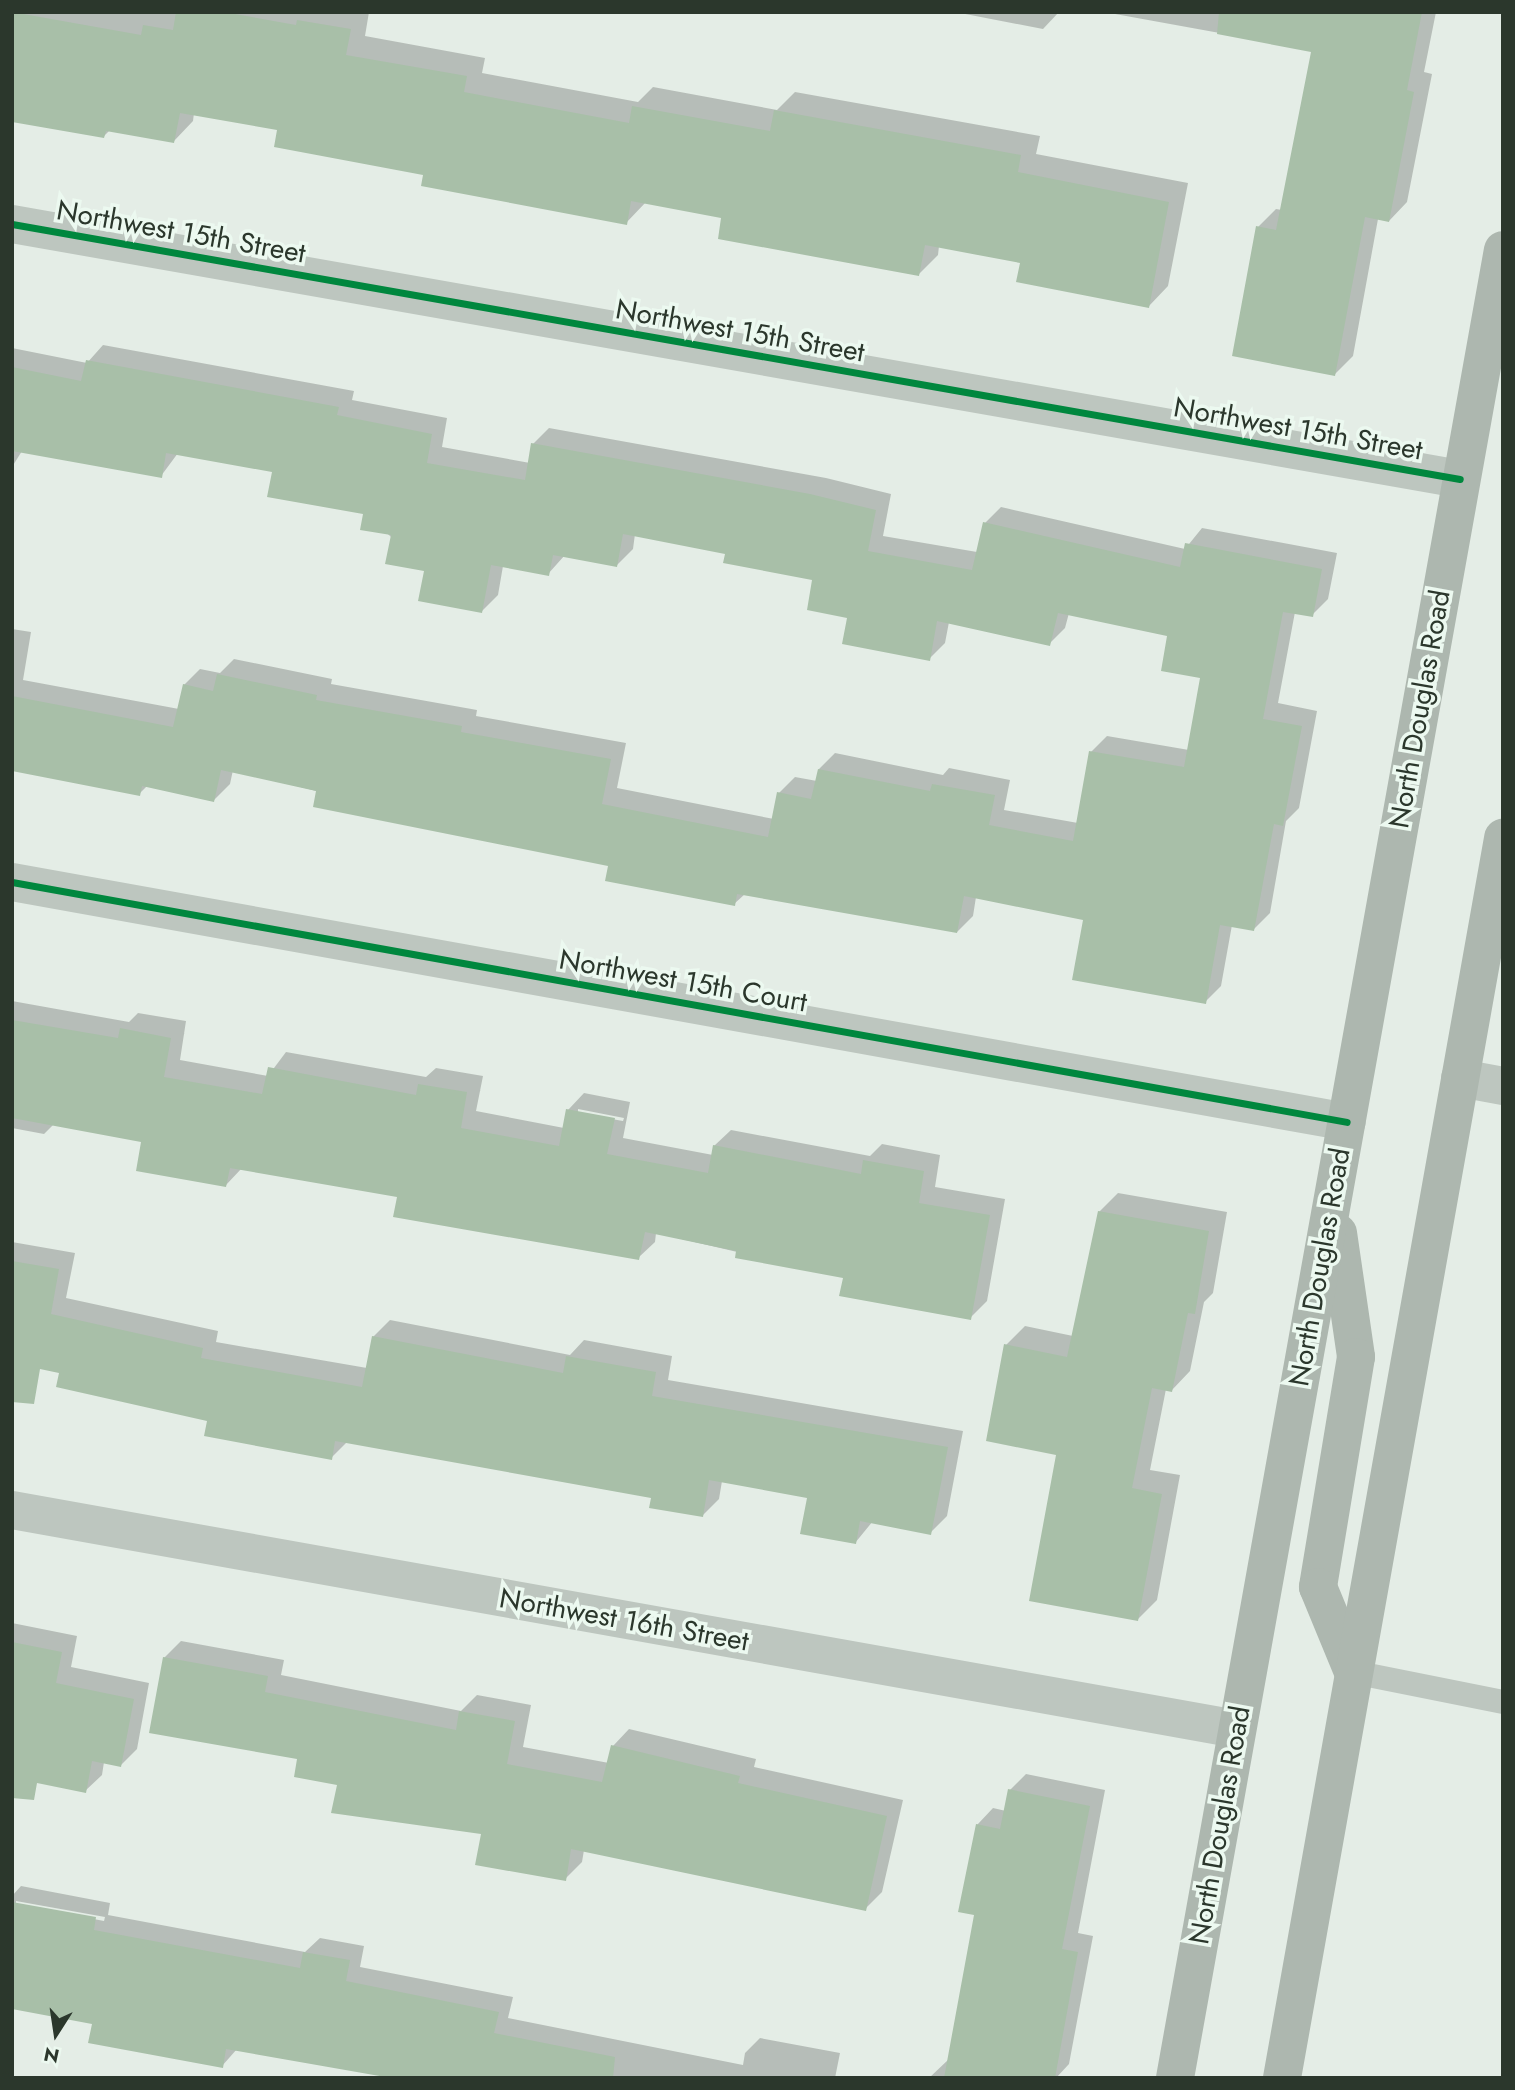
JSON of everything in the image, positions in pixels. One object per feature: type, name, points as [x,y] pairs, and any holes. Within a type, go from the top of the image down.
[{"type":"main road","name":"North Douglas Road","points":[[1175,2078],[1503,250]]},
{"type":"main road","points":[[1282,2078],[1503,838]]},
{"type":"main road","points":[[1333,1200],[1356,1357],[1318,1587],[1353,1672]]},
{"type":"street","name":"Northwest 15th Street","points":[[12,224],[1460,479]]},
{"type":"street","name":"Northwest 15th Court","points":[[12,882],[1347,1122]]},
{"type":"street","points":[[1460,1078],[1503,1086]]},
{"type":"street","name":"Northwest 16th Street","points":[[12,1510],[1237,1729]]},
{"type":"lane","points":[[1353,1672],[1503,1702]]},
{"type":"building","points":[[12,12],[141,35],[143,25],[173,30],[176,12],[224,12],[296,25],[297,20],[351,29],[346,55],[467,76],[464,92],[629,123],[632,106],[770,131],[774,110],[1021,155],[1018,172],[1169,202],[1149,308],[1016,282],[1020,263],[925,245],[919,276],[718,239],[721,218],[631,201],[627,225],[421,186],[423,175],[274,147],[277,130],[180,113],[174,143],[106,131],[104,138],[12,122]]},
{"type":"building","points":[[1219,12],[1422,12],[1407,90],[1414,92],[1389,222],[1365,217],[1335,376],[1232,356],[1256,226],[1276,230],[1311,52],[1217,34]]},
{"type":"building","points":[[86,360],[339,407],[337,415],[432,434],[427,463],[525,480],[531,443],[810,494],[876,510],[868,551],[972,570],[983,522],[1180,567],[1185,543],[1322,569],[1313,617],[1283,612],[1263,719],[1302,726],[1283,826],[1274,824],[1254,931],[1220,925],[1206,1004],[1072,980],[1083,920],[964,896],[957,933],[737,894],[735,906],[605,881],[608,866],[313,807],[316,791],[221,770],[214,802],[142,786],[140,796],[12,771],[12,696],[173,727],[183,684],[213,691],[217,674],[317,695],[316,700],[462,726],[461,732],[611,759],[602,804],[768,837],[777,792],[811,799],[818,769],[930,791],[932,784],[995,795],[989,825],[1073,841],[1089,751],[1184,767],[1200,678],[1161,671],[1167,636],[1058,613],[1050,646],[937,621],[930,661],[842,644],[847,618],[807,610],[812,580],[723,563],[725,554],[623,534],[617,567],[553,555],[549,576],[491,565],[482,613],[418,601],[424,571],[385,564],[391,535],[360,530],[363,514],[267,497],[272,472],[166,453],[162,478],[12,451],[12,367],[81,381]]},
{"type":"building","points":[[12,1020],[118,1038],[120,1028],[171,1038],[164,1077],[262,1094],[268,1067],[416,1095],[418,1084],[467,1092],[461,1128],[559,1146],[566,1109],[615,1118],[607,1154],[708,1173],[713,1145],[861,1174],[863,1160],[924,1171],[919,1203],[990,1215],[971,1320],[839,1296],[843,1278],[735,1258],[736,1251],[645,1232],[639,1260],[393,1217],[397,1197],[230,1168],[226,1187],[136,1171],[141,1142],[12,1118]]},
{"type":"building","points":[[1098,1211],[1209,1231],[1195,1314],[1188,1313],[1172,1392],[1152,1388],[1132,1488],[1162,1494],[1138,1621],[1029,1601],[1056,1455],[986,1441],[1004,1344],[1067,1357]]},
{"type":"building","points":[[12,1261],[59,1269],[51,1314],[203,1348],[201,1358],[362,1387],[372,1336],[563,1373],[566,1356],[656,1372],[652,1396],[948,1447],[931,1535],[860,1521],[856,1544],[800,1534],[807,1498],[709,1480],[703,1517],[649,1508],[651,1498],[335,1441],[332,1460],[204,1436],[207,1421],[56,1387],[59,1373],[40,1369],[34,1404],[12,1402]]},
{"type":"building","points":[[12,1642],[62,1652],[56,1683],[134,1699],[121,1767],[92,1761],[86,1793],[37,1783],[34,1800],[12,1798]]},
{"type":"building","points":[[163,1657],[268,1676],[265,1692],[456,1730],[459,1711],[515,1721],[507,1764],[602,1782],[611,1745],[740,1776],[738,1783],[887,1816],[866,1911],[571,1849],[566,1881],[475,1865],[481,1834],[331,1813],[337,1785],[294,1777],[297,1759],[149,1733]]},
{"type":"building","points":[[1008,1789],[1090,1806],[1062,1949],[1078,1952],[1055,2078],[944,2078],[974,1915],[958,1912],[976,1824],[1000,1829]]},
{"type":"building","points":[[12,1902],[96,1917],[94,1930],[300,1968],[303,1952],[350,1960],[346,1981],[499,2012],[494,2033],[615,2057],[613,2078],[391,2078],[226,2049],[223,2068],[88,2043],[92,2024],[12,2009]]},
{"type":"cycle path","points":[[12,224],[1460,479]]},
{"type":"cycle path","points":[[12,882],[1347,1122]]}]
